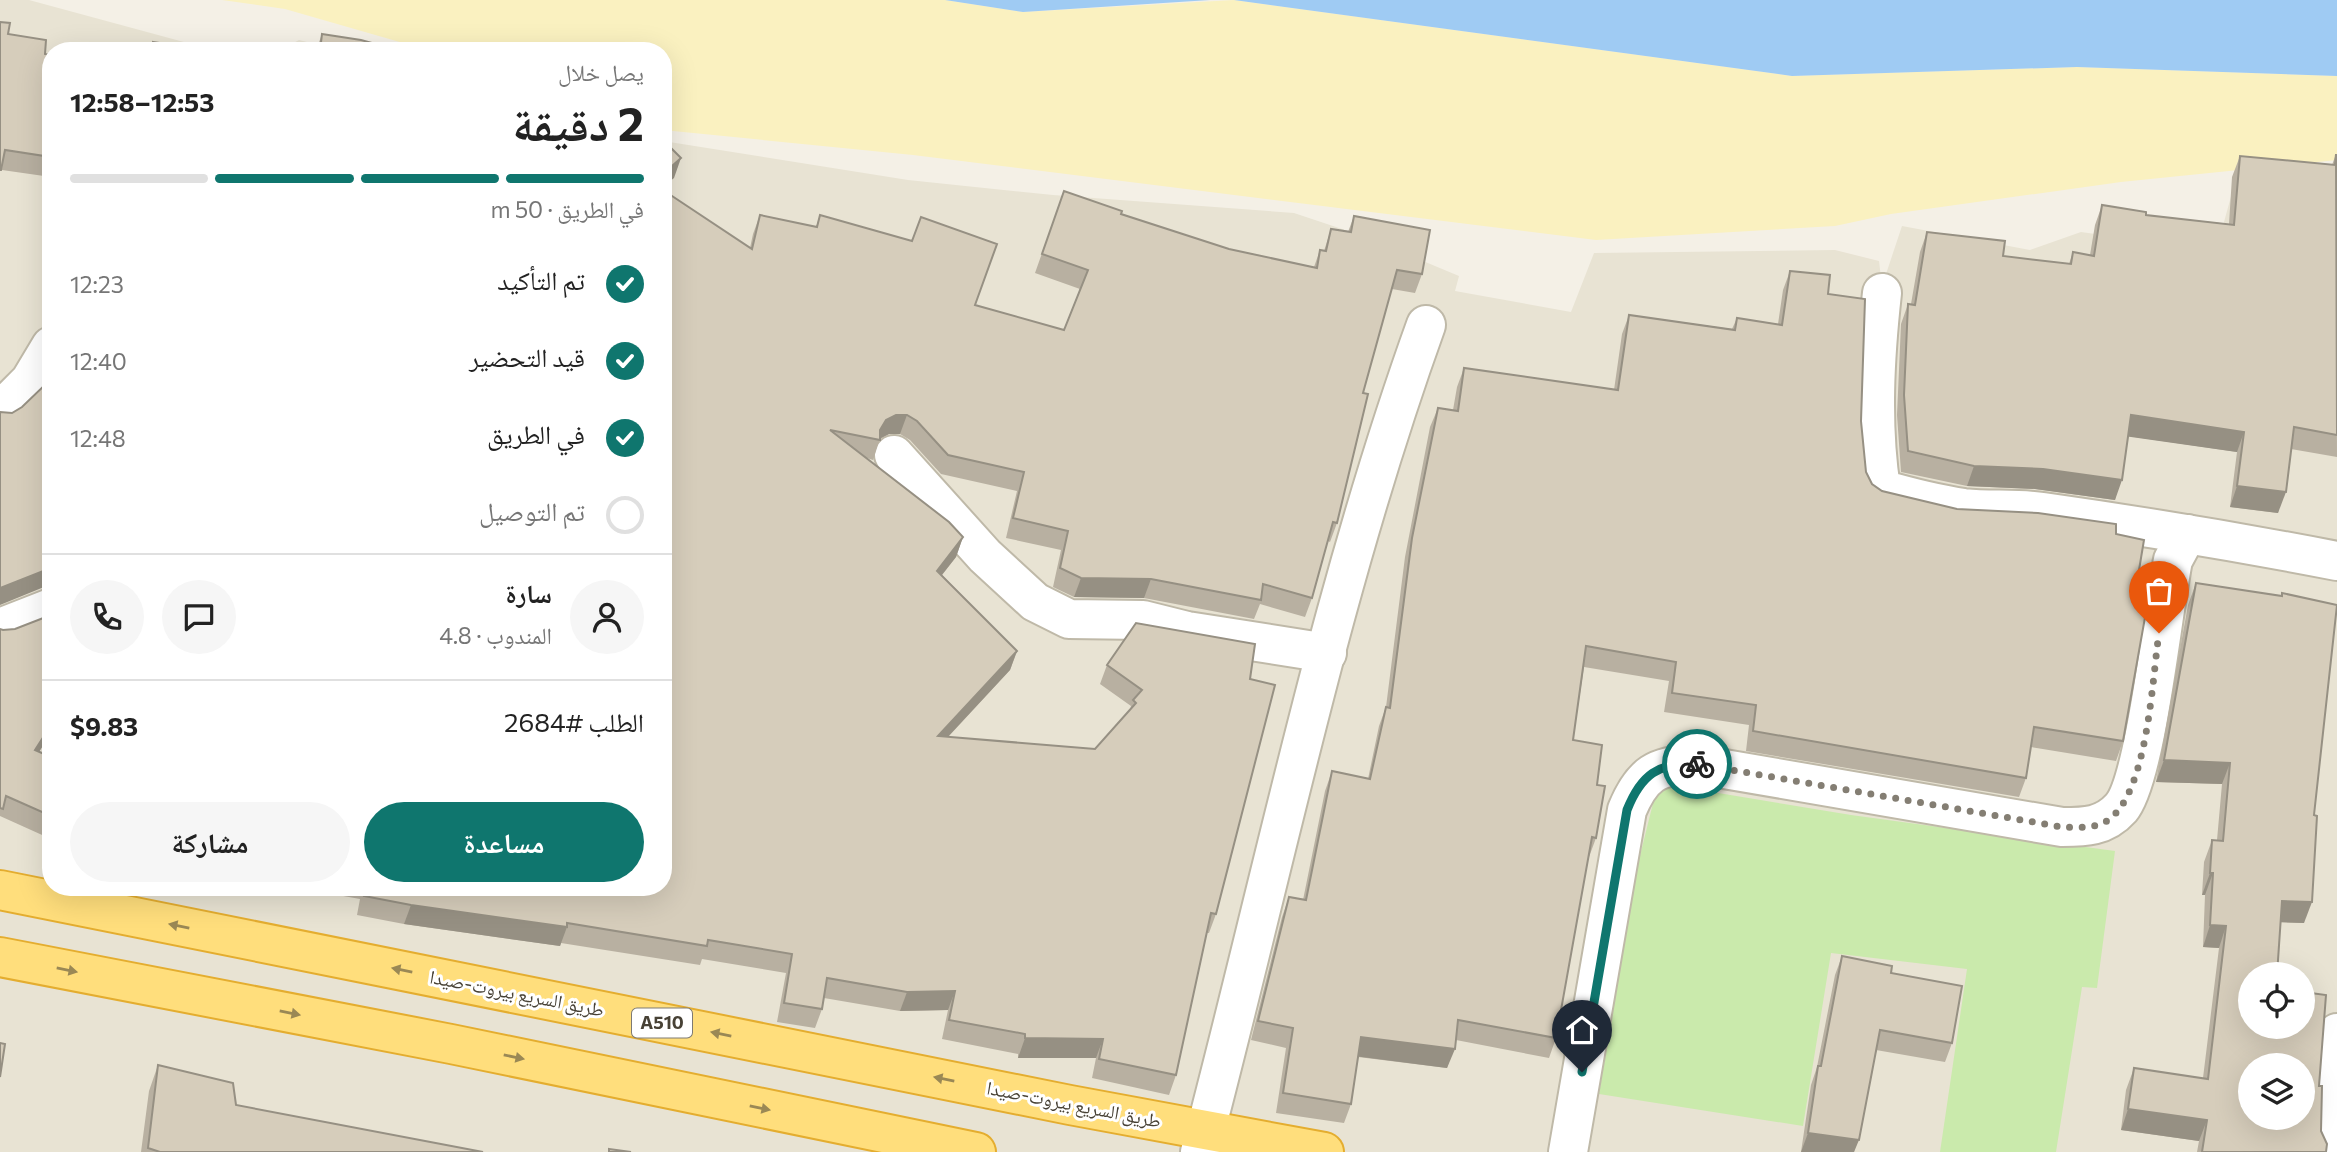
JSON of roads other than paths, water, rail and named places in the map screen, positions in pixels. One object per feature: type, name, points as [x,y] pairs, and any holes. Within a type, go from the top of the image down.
[{"type":"highway","name":"طريق السريع بيروت-صيدا","points":[[0,890],[1070,1105],[1203,1140],[1324,1152]]},
{"type":"highway","points":[[0,957],[437,1042],[976,1152]]},
{"type":"street","points":[[1882,293],[1875,394],[1877,462],[1881,489],[1926,502],[1967,509],[2010,507],[2229,539],[2337,561]]},
{"type":"street","points":[[1203,1140],[1327,653],[1390,423],[1426,325]]},
{"type":"street","points":[[0,411],[30,380],[42,361]]},
{"type":"street","points":[[894,455],[985,556],[1035,602],[1069,619],[1143,620],[1187,631],[1327,653]]},
{"type":"street","points":[[1568,1152],[1627,810],[1636,788],[1656,769],[1695,764],[2062,827],[2089,827],[2106,821],[2122,807],[2138,767],[2173,560],[2187,534]]},
{"type":"street","points":[[0,628],[42,612]]},
{"type":"street","points":[[2335,1152],[2337,1033]]},
{"type":"water","points":[[945,0],[1210,0],[1023,12]]},
{"type":"water","points":[[1234,0],[2337,0],[2337,76],[2077,67],[1792,76]]}]
